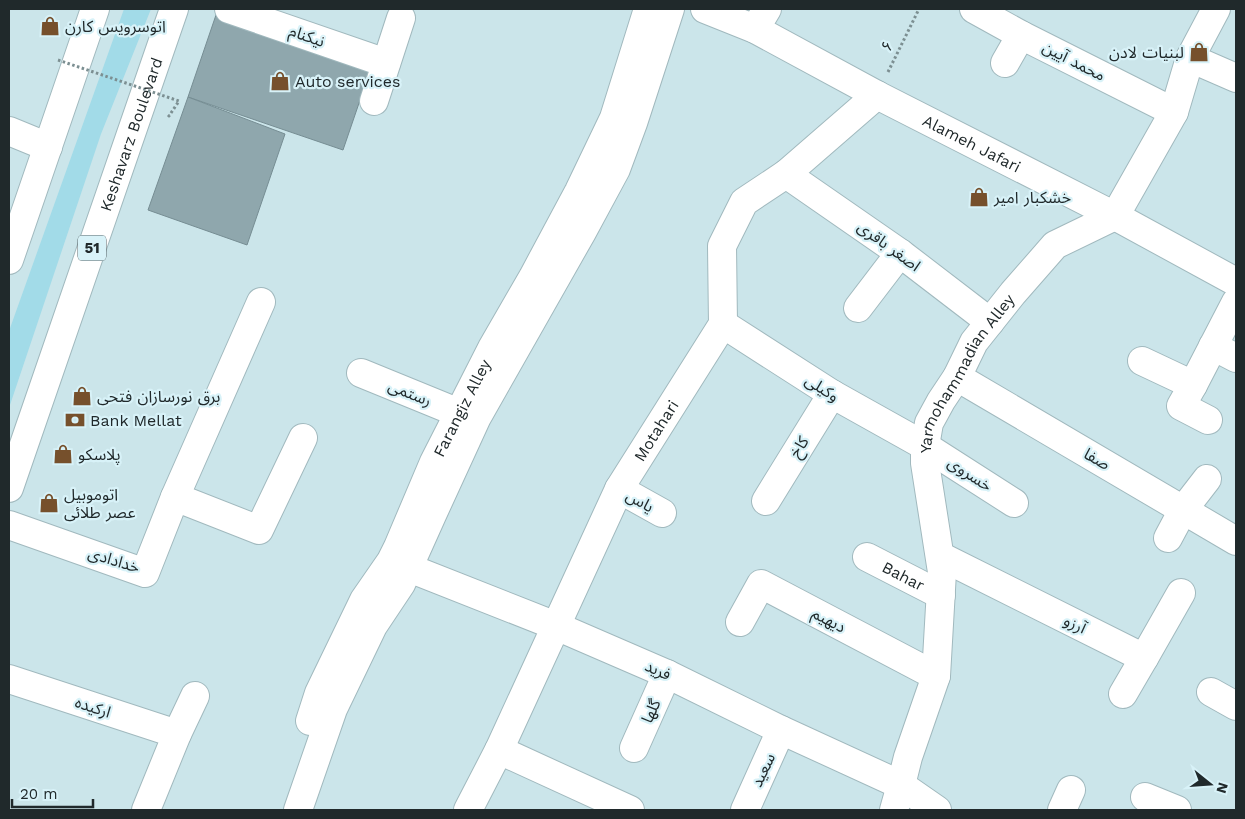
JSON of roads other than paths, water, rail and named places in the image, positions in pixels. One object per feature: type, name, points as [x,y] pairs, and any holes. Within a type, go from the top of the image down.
[{"type":"street","points":[[9,260],[95,9]]},
{"type":"street","name":"Keshavarz Boulevard","points":[[9,488],[174,9]]},
{"type":"street","name":"نیکنام","points":[[229,9],[386,63]]},
{"type":"street","name":"Farangiz Alley","points":[[282,810],[319,693],[364,600],[391,561],[434,462],[492,348],[579,191],[614,118],[648,9]]},
{"type":"street","points":[[298,810],[333,709],[374,626],[409,568],[477,417],[582,232],[616,168],[633,123],[670,9]]},
{"type":"street","name":"Alameh Jafari","points":[[705,9],[761,19],[877,95],[1115,216],[1236,282]]},
{"type":"street","points":[[1115,216],[1174,112],[1190,58],[1216,9]]},
{"type":"street","name":"محمد آیین","points":[[990,13],[1021,35],[1174,112]]},
{"type":"street","points":[[374,101],[401,18]]},
{"type":"street","points":[[1005,63],[1021,35]]},
{"type":"street","points":[[1190,58],[1236,78]]},
{"type":"street","points":[[723,324],[722,246],[744,202],[786,174],[877,95]]},
{"type":"street","points":[[9,131],[48,147]]},
{"type":"street","name":"اصغر باقری","points":[[786,174],[900,253],[990,322]]},
{"type":"street","name":"Yarmohammadian Alley","points":[[898,798],[908,757],[936,676],[942,572],[925,463],[925,446],[929,423],[941,400],[957,377],[974,342],[1055,245],[1115,216]]},
{"type":"street","points":[[858,308],[900,253]]},
{"type":"street","name":"خدادادی","points":[[9,525],[145,572],[175,497],[261,302]]},
{"type":"street","points":[[1208,420],[1181,406],[1236,302]]},
{"type":"street","name":"وکیلی","points":[[723,324],[832,394],[925,446]]},
{"type":"street","name":"Motahari","points":[[468,810],[499,750],[618,489],[723,324]]},
{"type":"street","points":[[1213,346],[1236,358]]},
{"type":"street","points":[[1142,361],[1192,385]]},
{"type":"street","name":"رستمی","points":[[361,373],[460,413]]},
{"type":"street","name":"صفا","points":[[957,377],[1236,541]]},
{"type":"street","name":"کاخ","points":[[766,501],[832,394]]},
{"type":"street","points":[[175,497],[259,530],[303,438]]},
{"type":"street","name":"خسروی","points":[[925,446],[1014,503]]},
{"type":"street","points":[[1168,538],[1183,510],[1207,479]]},
{"type":"street","name":"یاس","points":[[618,489],[662,513]]},
{"type":"street","name":"آرزو","points":[[940,556],[1144,658]]},
{"type":"street","name":"Bahar","points":[[867,557],[941,595]]},
{"type":"street","name":"فرید","points":[[409,568],[556,626],[667,674],[781,730],[898,798],[937,810]]},
{"type":"street","name":"دیهیم","points":[[740,622],[761,584],[936,676]]},
{"type":"street","points":[[1124,694],[1181,593]]},
{"type":"street","name":"گلها","points":[[634,748],[667,674]]},
{"type":"street","name":"ارکیده","points":[[9,679],[177,734]]},
{"type":"street","points":[[1211,692],[1236,706]]},
{"type":"street","points":[[146,810],[177,734],[195,696]]},
{"type":"street","name":"سعید","points":[[745,810],[781,730]]},
{"type":"street","points":[[499,750],[630,810]]},
{"type":"street","points":[[1145,797],[1177,810]]},
{"type":"place","name":"اتوسرویس کارن","points":[[50,26]]},
{"type":"place","name":"لبنیات لادن","points":[[1199,52]]},
{"type":"place","name":"Auto services","points":[[280,81]]},
{"type":"place","name":"خشکبار امیر","points":[[979,197]]},
{"type":"place","name":"برق نورسازان فتحی","points":[[82,396]]},
{"type":"place","name":"Bank Mellat","points":[[75,420]]},
{"type":"place","name":"پلاسکو","points":[[63,454]]},
{"type":"place","name":"اتوموبیل عصر طلائی","points":[[49,503]]}]
